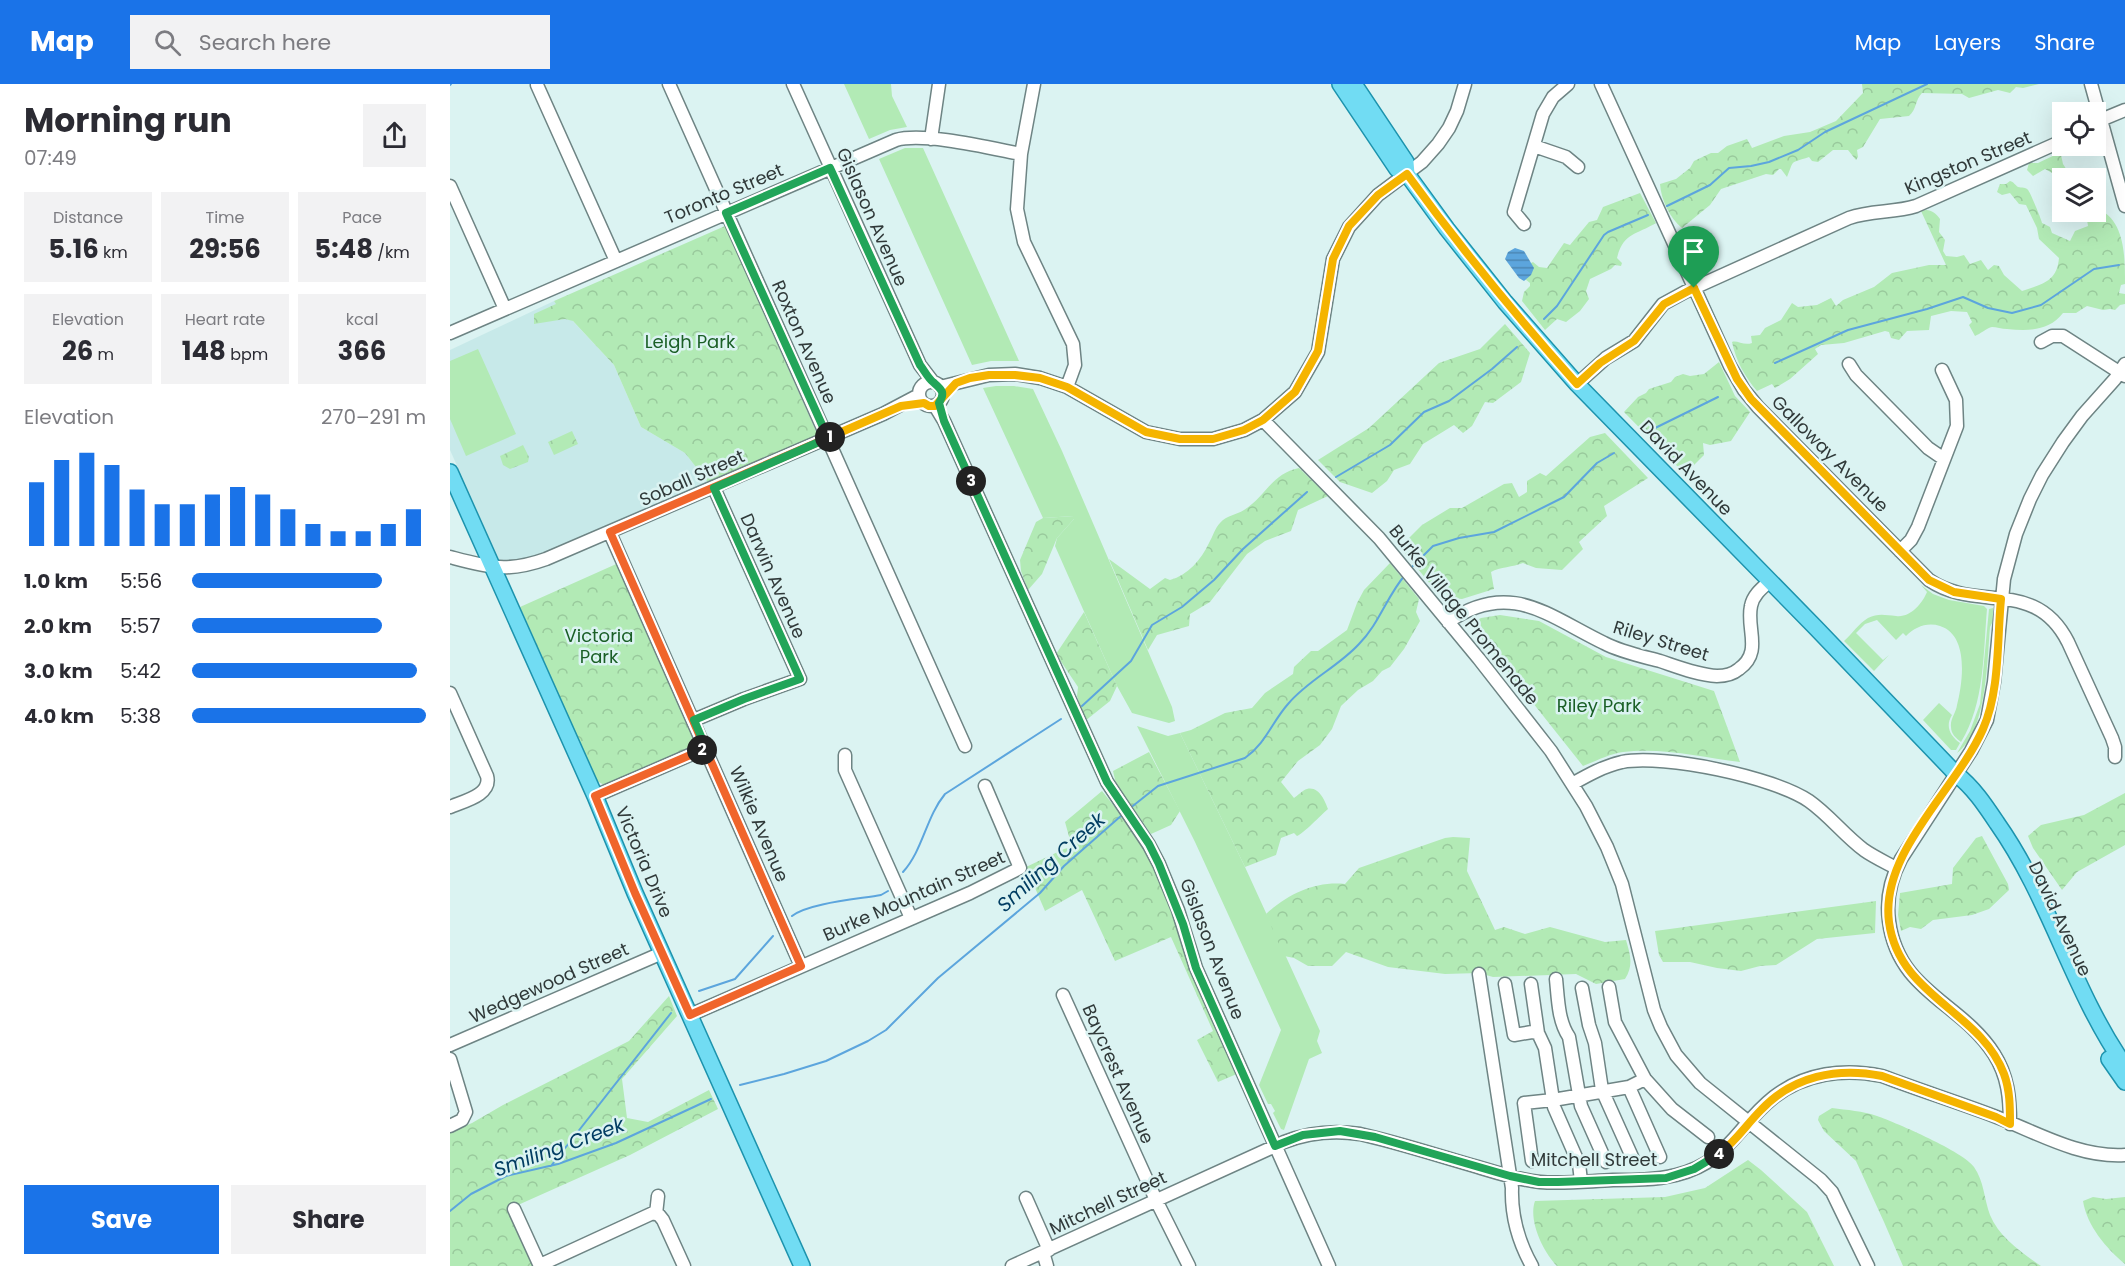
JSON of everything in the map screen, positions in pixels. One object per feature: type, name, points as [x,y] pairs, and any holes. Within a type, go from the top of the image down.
[{"type":"main road","name":"David Avenue","points":[[1340,84],[1397,169],[1407,174],[1505,302],[1577,384],[1956,774],[1968,783],[2023,863],[2086,999],[2125,1066]]},
{"type":"main road","name":"David Avenue","points":[[1353,84],[1406,162],[1407,174]]},
{"type":"main road","name":"Victoria Drive","points":[[450,472],[802,1266]]},
{"type":"main road","name":"David Avenue","points":[[1956,774],[1960,787],[1988,825],[2014,867],[2081,1013],[2125,1082]]},
{"type":"street","name":"Roxton Avenue","points":[[669,84],[965,746]]},
{"type":"street","name":"Gislason Avenue","points":[[793,84],[1107,782],[1159,864],[1183,924],[1196,968],[1329,1266]]},
{"type":"street","points":[[931,139],[939,84]]},
{"type":"street","points":[[1034,84],[1021,154],[1017,192],[1019,227],[1029,254],[1073,344],[1075,364],[1067,387]]},
{"type":"street","name":"Soball Street","points":[[450,557],[493,568],[525,566],[538,562],[970,378],[1015,375],[1040,378],[1067,387],[1146,432],[1180,439],[1213,439],[1244,430],[1263,420],[1295,392],[1318,351],[1333,259],[1349,226],[1378,195],[1422,162],[1444,137],[1457,111],[1465,84]]},
{"type":"street","points":[[1524,224],[1514,212],[1534,146],[1546,108],[1557,93],[1568,84]]},
{"type":"street","name":"Galloway Avenue","points":[[1601,84],[1743,390],[1929,580],[1940,587],[1960,593],[2033,606],[2046,613],[2060,628],[2114,743],[2115,758]]},
{"type":"street","points":[[2091,84],[2094,102]]},
{"type":"street","points":[[537,85],[616,261]]},
{"type":"street","points":[[2106,118],[2125,110]]},
{"type":"street","name":"Toronto Street","points":[[450,333],[899,139],[912,137],[931,139],[1021,154]]},
{"type":"street","name":"Kingston Street","points":[[1577,384],[1600,363],[1634,341],[1664,304],[1694,288],[1849,218],[1871,212],[1893,212],[1916,206],[2052,145]]},
{"type":"street","points":[[1534,146],[1566,157],[1578,168]]},
{"type":"street","points":[[2106,146],[2125,206]]},
{"type":"street","points":[[450,186],[505,309]]},
{"type":"street","points":[[2010,1124],[2008,1088],[1994,1054],[1980,1037],[1919,983],[1905,967],[1891,930],[1888,908],[1890,887],[1896,868],[1978,740],[1990,708],[2001,599],[2007,565],[2027,504],[2042,474],[2076,423],[2123,371],[2063,336],[2052,336],[2041,342]]},
{"type":"street","points":[[1849,364],[1859,379],[1928,448],[1944,459]]},
{"type":"street","points":[[1900,551],[1911,540],[1918,527],[1955,435],[1958,412],[1954,395],[1941,370]]},
{"type":"street","name":"Burke Village Promenade","points":[[1263,420],[1360,518],[1397,559],[1551,751],[1607,848],[1622,884],[1660,1027],[1676,1055],[1700,1083],[1821,1180],[1832,1192],[1868,1266]]},
{"type":"street","name":"Darwin Avenue","points":[[694,720],[800,679],[714,488]]},
{"type":"street","name":"Wilkie Avenue","points":[[610,532],[801,966]]},
{"type":"street","name":"Riley Street","points":[[1448,622],[1481,606],[1503,603],[1520,604],[1545,611],[1615,648],[1690,670],[1721,676],[1737,670],[1750,657],[1753,644],[1751,606],[1755,596],[1770,581]]},
{"type":"street","points":[[450,693],[489,783],[483,792],[450,807]]},
{"type":"street","points":[[595,796],[706,748]]},
{"type":"street","points":[[845,755],[845,770],[911,918]]},
{"type":"street","points":[[1572,784],[1616,764],[1650,760],[1769,782],[1810,802],[1864,850],[1896,868]]},
{"type":"street","name":"Burke Mountain Street","points":[[690,1015],[1020,868],[985,786]]},
{"type":"street","name":"Wedgewood Street","points":[[450,1045],[662,953]]},
{"type":"street","points":[[1479,974],[1510,1176],[1515,1225],[1523,1249],[1532,1266]]},
{"type":"street","points":[[1556,979],[1561,1018],[1564,1030],[1569,1037],[1581,1106],[1606,1162]]},
{"type":"street","points":[[1505,984],[1514,1035],[1538,1033]]},
{"type":"street","points":[[1531,984],[1538,1033],[1545,1048],[1554,1107],[1579,1164],[1581,1181]]},
{"type":"street","points":[[1609,987],[1615,1022],[1645,1079],[1672,1109],[1708,1137]]},
{"type":"street","points":[[1582,988],[1595,1043],[1602,1090],[1632,1159]]},
{"type":"street","name":"Baycrest Avenue","points":[[1062,995],[1156,1200],[1189,1266]]},
{"type":"street","points":[[450,1059],[453,1075],[465,1107],[462,1120],[450,1126]]},
{"type":"street","name":"Mitchell Street","points":[[1012,1266],[1303,1135],[1340,1131],[1375,1137],[1510,1176],[1539,1182],[1653,1179],[1686,1172],[1720,1153],[1773,1097],[1795,1084],[1808,1078],[1845,1072],[1864,1072],[1882,1076],[2081,1150],[2125,1155]]},
{"type":"street","points":[[1532,1161],[1524,1103],[1629,1087],[1645,1079]]},
{"type":"street","points":[[1629,1087],[1660,1157]]},
{"type":"street","points":[[656,1214],[658,1196]]},
{"type":"street","points":[[1026,1198],[1046,1251],[1047,1266]]},
{"type":"street","points":[[514,1209],[540,1266],[645,1216],[656,1214]]},
{"type":"street","points":[[656,1214],[663,1220],[684,1266]]},
{"type":"shaded area","points":[[554,301],[614,365],[641,427],[685,453],[710,485],[503,569],[450,450],[450,350]]},
{"type":"green space","points":[[844,84],[891,84],[892,96],[907,127],[890,130],[869,139]]},
{"type":"green space","points":[[1862,84],[2039,84],[2023,88],[2016,87],[2010,93],[1998,90],[1969,98],[1962,94],[1922,93],[1909,116],[1880,119],[1863,147],[1857,150],[1856,160],[1848,150],[1833,150],[1818,162],[1812,161],[1809,157],[1794,162],[1787,177],[1779,169],[1773,175],[1766,174],[1721,189],[1710,205],[1682,228],[1670,214],[1664,202],[1660,184],[1676,179],[1690,168],[1694,161],[1711,153],[1718,153],[1727,146],[1747,139],[1752,148],[1784,136],[1810,132],[1836,121],[1863,93]]},
{"type":"green space","points":[[905,148],[923,148],[1019,361],[991,361],[972,365],[879,159]]},
{"type":"green space","points":[[2053,156],[2061,156],[2066,168],[2052,168],[2052,173],[2045,169],[2033,176],[2027,170],[2029,163],[2038,163]]},
{"type":"green space","points":[[2010,181],[2028,190],[2042,223],[2050,227],[2052,233],[2070,241],[2075,231],[2088,226],[2087,222],[2106,222],[2106,213],[2113,220],[2121,239],[2125,261],[2125,284],[2121,285],[2119,293],[2125,294],[2125,304],[2115,310],[2087,306],[2076,313],[2063,313],[2051,323],[2031,330],[1992,327],[1975,336],[1969,325],[1972,322],[1967,312],[1951,311],[1931,316],[1929,330],[1907,331],[1899,340],[1891,338],[1889,332],[1885,331],[1844,343],[1821,345],[1815,349],[1818,354],[1790,379],[1775,388],[1772,384],[1757,391],[1745,374],[1732,342],[1752,343],[1751,336],[1760,335],[1765,328],[1781,320],[1792,303],[1798,307],[1817,305],[1831,298],[1836,306],[1843,300],[1874,287],[1892,273],[1929,265],[1946,265],[1921,211],[1932,211],[1940,219],[1939,232],[1945,240],[1943,251],[1946,256],[1964,255],[1970,264],[1981,260],[1988,270],[1994,265],[1999,266],[2004,275],[2022,291],[2052,277],[2058,266],[2059,258],[2039,239],[2037,228],[2026,205],[2019,204],[2010,193],[2002,195],[1997,192],[2000,184]]},
{"type":"green space","points":[[1640,193],[1656,223],[1627,239],[1617,258],[1622,263],[1621,266],[1615,265],[1590,279],[1586,291],[1589,299],[1580,311],[1566,322],[1557,319],[1545,330],[1522,301],[1524,292],[1530,286],[1525,279],[1531,263],[1547,268],[1564,243],[1570,245],[1589,222],[1597,220],[1603,207]]},
{"type":"green space","name":"Leigh Park","points":[[725,226],[819,438],[710,485],[685,453],[641,427],[614,365],[573,321],[565,319],[534,324],[534,314],[556,304],[554,301]]},
{"type":"green space","points":[[1505,324],[1530,353],[1521,382],[1493,403],[1485,402],[1472,426],[1463,433],[1454,425],[1423,444],[1410,464],[1394,470],[1387,481],[1372,493],[1340,482],[1318,460],[1369,428],[1439,363],[1480,349]]},
{"type":"green space","points":[[478,349],[516,434],[466,456],[450,419],[450,361]]},
{"type":"green space","points":[[1719,362],[1735,396],[1750,412],[1731,441],[1710,445],[1703,443],[1704,455],[1685,474],[1624,412],[1649,389],[1671,382],[1675,377],[1683,374],[1690,376],[1704,374]]},
{"type":"green space","points":[[996,386],[1033,389],[1172,707],[1175,721],[1169,723],[1132,713],[1117,686],[1055,546],[1057,538],[1074,519],[1074,516],[1043,518],[983,388]]},
{"type":"green space","points":[[572,431],[578,444],[554,455],[548,442]]},
{"type":"green space","points":[[1605,433],[1648,478],[1604,506],[1607,516],[1579,542],[1583,549],[1562,570],[1536,568],[1523,563],[1502,568],[1491,572],[1494,589],[1462,599],[1450,598],[1436,582],[1431,585],[1400,547],[1422,525],[1450,508],[1462,508],[1504,484],[1512,483],[1519,497],[1527,492],[1527,481],[1540,473],[1546,476],[1590,437]]},
{"type":"green space","points":[[523,445],[529,457],[528,462],[510,469],[503,465],[500,456]]},
{"type":"green space","points":[[1299,468],[1328,496],[1298,510],[1291,531],[1265,541],[1247,554],[1210,602],[1190,614],[1189,626],[1157,635],[1148,650],[1109,559],[1150,589],[1165,578],[1170,580],[1177,578],[1198,561],[1223,520],[1252,504],[1282,475]]},
{"type":"green space","points":[[1074,516],[1074,519],[1057,538],[1042,574],[1028,590],[1021,571],[1020,560],[1036,522],[1043,518]]},
{"type":"green space","name":"Victoria Park","points":[[623,561],[705,745],[604,785],[597,781],[520,607]]},
{"type":"green space","points":[[1390,563],[1419,599],[1416,612],[1420,621],[1404,649],[1390,667],[1358,690],[1341,706],[1332,729],[1320,745],[1298,761],[1281,782],[1294,798],[1305,790],[1315,790],[1321,795],[1328,809],[1300,835],[1297,836],[1294,833],[1281,838],[1276,855],[1245,867],[1180,733],[1225,713],[1252,708],[1265,693],[1293,674],[1294,667],[1311,651],[1318,651],[1347,630],[1364,590]]},
{"type":"green space","points":[[1921,585],[1933,594],[1949,600],[1984,606],[1987,609],[1979,694],[1969,727],[1961,742],[1953,734],[1951,724],[1961,684],[1962,660],[1956,639],[1949,631],[1940,626],[1926,625],[1913,630],[1906,636],[1903,633],[1896,640],[1877,620],[1865,624],[1856,633],[1883,660],[1889,655],[1874,671],[1844,641],[1872,616],[1901,616],[1911,612],[1919,605],[1927,592]]},
{"type":"green space","points":[[1993,608],[1980,713],[1967,743],[1957,753],[1970,731],[1980,704],[1989,609]]},
{"type":"green space","points":[[1084,612],[1117,686],[1110,701],[1085,721],[1077,696],[1078,687],[1056,654]]},
{"type":"green space","name":"Riley Park","points":[[1500,615],[1539,621],[1606,657],[1714,691],[1740,762],[1682,753],[1637,751],[1613,754],[1583,766],[1470,624],[1481,618]]},
{"type":"green space","points":[[1939,703],[1952,715],[1949,723],[1950,731],[1960,743],[1956,750],[1951,750],[1923,720]]},
{"type":"green space","points":[[1137,726],[1168,736],[1180,733],[1245,867],[1320,1031],[1317,1041],[1322,1053],[1309,1059],[1284,1130],[1281,1129],[1273,1113],[1275,1111],[1271,1104],[1268,1104],[1259,1085],[1281,1030],[1195,842]]},
{"type":"green space","points":[[1149,752],[1180,811],[1171,825],[1151,834],[1116,784],[1113,771]]},
{"type":"green space","points":[[1102,791],[1143,842],[1171,900],[1239,1073],[1218,1082],[1197,1040],[1213,1031],[1171,937],[1115,961],[1082,890],[1045,911],[1026,867],[1072,847],[1065,822]]},
{"type":"green space","points":[[2125,793],[2125,845],[2077,872],[2062,890],[2033,848],[2028,836],[2041,825],[2084,815]]},
{"type":"green space","points":[[1982,836],[2009,890],[1989,909],[1972,915],[1933,920],[1921,929],[1910,927],[1901,931],[1898,915],[1900,893],[1952,884],[1953,868],[1976,838]]},
{"type":"green space","points":[[1453,837],[1470,838],[1467,871],[1495,930],[1504,927],[1525,934],[1550,927],[1605,942],[1626,940],[1630,964],[1625,979],[1596,984],[1576,974],[1493,977],[1479,973],[1445,974],[1388,967],[1346,952],[1332,966],[1308,966],[1294,958],[1284,956],[1266,914],[1283,900],[1313,887],[1345,884],[1359,868]]},
{"type":"green space","points":[[1876,901],[1875,933],[1817,939],[1776,965],[1741,971],[1690,962],[1663,962],[1659,955],[1655,931]]},
{"type":"green space","points":[[669,996],[677,1016],[622,1079],[627,1118],[648,1122],[709,1090],[718,1109],[630,1155],[509,1209],[534,1266],[450,1266],[450,1132],[472,1123],[629,1041]]},
{"type":"green space","points":[[1832,1108],[1866,1113],[1886,1120],[1929,1138],[1968,1161],[1977,1172],[1994,1223],[2019,1250],[2041,1266],[1903,1266],[1856,1161],[1824,1131],[1818,1120],[1819,1116]]},
{"type":"green space","points":[[1748,1160],[1807,1212],[1834,1266],[1557,1266],[1542,1244],[1535,1226],[1533,1209],[1535,1201],[1665,1197],[1705,1188]]},
{"type":"green space","points":[[2093,1197],[2106,1199],[2125,1197],[2125,1264],[2104,1244],[2093,1228],[2083,1201]]},
{"type":"water","points":[[1515,248],[1524,251],[1534,268],[1531,275],[1524,281],[1519,278],[1505,259],[1508,252]]},
{"type":"waterway","points":[[1667,206],[1710,185],[1729,168],[1769,162],[1798,150],[1825,132],[1927,84]]},
{"type":"waterway","points":[[1544,319],[1557,306],[1604,235],[1648,215]]},
{"type":"waterway","name":"Smiling Creek","points":[[1775,363],[1848,330],[1963,297],[1988,308],[2012,313],[2041,305],[2094,269],[2119,265]]},
{"type":"waterway","points":[[1336,477],[1390,445],[1424,412],[1449,401],[1517,347]]},
{"type":"waterway","name":"Smiling Creek","points":[[1645,433],[1718,397]]},
{"type":"waterway","name":"Smiling Creek","points":[[1411,568],[1433,546],[1459,538],[1494,532],[1564,497],[1597,463],[1614,453]]},
{"type":"waterway","points":[[1082,706],[1131,661],[1152,625],[1182,607],[1214,580],[1243,549],[1307,492]]},
{"type":"waterway","name":"Smiling Creek","points":[[1129,809],[1158,786],[1245,758],[1264,739],[1282,711],[1296,695],[1342,660],[1366,636],[1405,575]]},
{"type":"waterway","points":[[903,872],[915,854],[933,813],[945,794],[1061,719]]},
{"type":"waterway","name":"Smiling Creek","points":[[740,1085],[826,1061],[886,1030],[938,978],[1040,893],[1064,866],[1122,815]]},
{"type":"waterway","points":[[792,916],[821,905],[881,895],[888,891]]},
{"type":"waterway","points":[[699,991],[735,979],[773,936]]},
{"type":"waterway","points":[[551,1166],[671,1013]]},
{"type":"waterway","name":"Smiling Creek","points":[[450,1211],[471,1194],[506,1176],[558,1164],[616,1143],[711,1099]]},
{"type":"route","points":[[1694,288],[1664,304],[1656,311],[1634,341],[1609,356],[1577,384],[1505,302],[1407,174],[1378,195],[1349,226],[1333,259],[1318,351],[1295,392],[1263,420],[1244,430],[1213,439],[1180,439],[1146,432],[1067,387],[1040,378],[1001,374],[970,378],[956,383],[943,395],[941,401],[935,406],[924,403],[901,406],[767,465],[610,532],[628,571],[652,627],[694,720],[699,731],[801,966],[690,1015],[635,893],[595,796],[706,748],[694,720],[800,679],[714,488],[767,465],[828,438],[726,213],[830,168],[920,365],[942,391],[943,395],[942,398],[941,401],[939,403],[944,421],[1107,782],[1149,844],[1159,864],[1183,924],[1196,968],[1275,1146],[1303,1135],[1340,1131],[1368,1136],[1539,1182],[1666,1178],[1686,1172],[1711,1160],[1728,1147],[1773,1097],[1808,1078],[1845,1072],[1864,1072],[1882,1076],[2010,1124],[2008,1088],[2004,1074],[1990,1048],[1922,986],[1905,967],[1894,942],[1888,908],[1890,887],[1896,868],[1971,751],[1987,720],[1994,682],[2001,599],[1954,592],[1929,580],[1803,453],[1743,390],[1694,288]]}]
